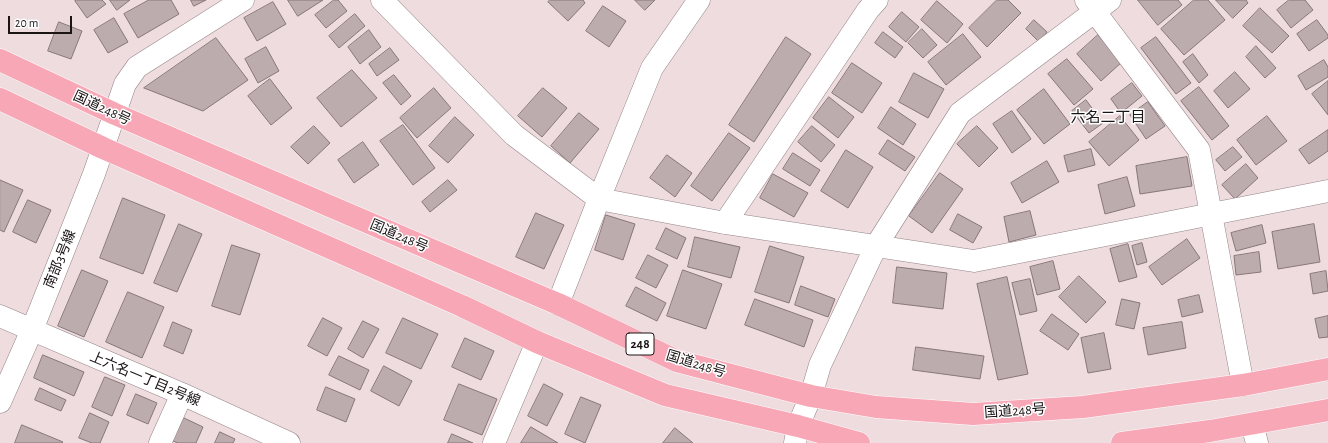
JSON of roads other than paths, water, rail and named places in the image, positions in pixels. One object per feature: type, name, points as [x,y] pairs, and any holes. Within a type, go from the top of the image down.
[{"type":"highway","name":"国道248号","points":[[0,60],[115,114],[558,304],[677,361],[811,396],[876,407],[973,414],[1083,407],[1243,385],[1328,369]]},
{"type":"highway","points":[[0,99],[103,148],[462,306],[537,342],[665,395],[797,435],[859,443]]},
{"type":"highway","points":[[1122,443],[1255,434],[1328,410]]},
{"type":"street","name":"南部3号線","points":[[0,402],[32,330],[103,148],[125,84],[137,67],[243,0]]},
{"type":"street","points":[[382,0],[514,135],[598,199],[725,223],[974,261],[1328,191]]},
{"type":"street","points":[[558,304],[598,199],[652,68],[699,0]]},
{"type":"street","points":[[725,223],[867,3]]},
{"type":"street","points":[[797,435],[820,366],[876,246],[960,113],[1097,4],[1199,150],[1243,385]]},
{"type":"street","name":"上六名一丁目2号線","points":[[0,316],[182,394],[289,443]]},
{"type":"street","points":[[494,443],[537,342]]},
{"type":"street","points":[[160,443],[182,394]]},
{"type":"district","name":"六名二丁目","points":[[1108,117]]}]
